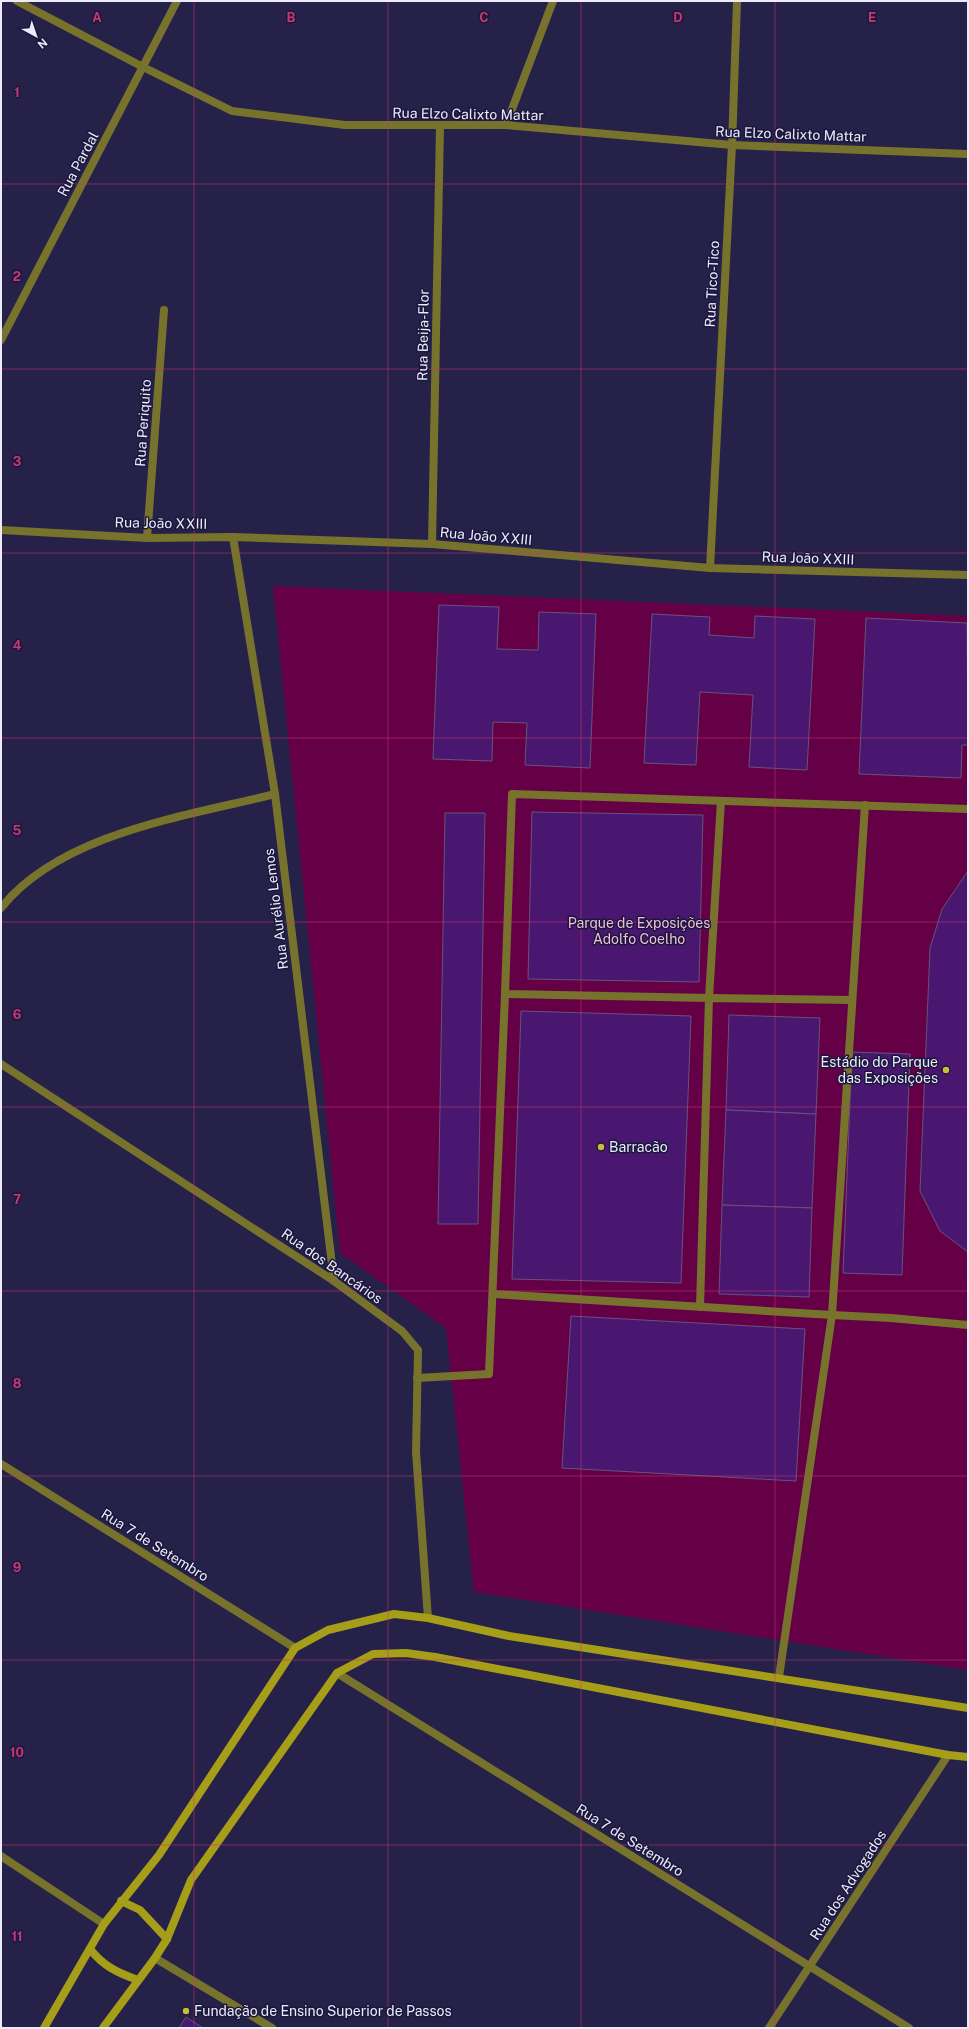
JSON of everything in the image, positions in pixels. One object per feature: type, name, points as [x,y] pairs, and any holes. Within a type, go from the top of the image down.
[{"type":"main road","points":[[44,2028],[104,1924],[159,1855],[295,1648],[328,1630],[363,1620],[394,1614],[428,1618],[509,1636],[779,1677],[968,1708]]},
{"type":"main road","points":[[102,2028],[155,1958],[167,1939],[192,1880],[337,1673],[373,1654],[406,1653],[428,1656],[948,1755],[968,1757]]},
{"type":"main road","points":[[121,1901],[140,1910],[167,1939]]},
{"type":"main road","points":[[90,1949],[105,1965],[116,1972],[138,1980]]},
{"type":"street","name":"Rua Elzo Calixto Mattar","points":[[17,1],[143,67],[232,111],[345,125],[506,125],[732,145],[968,154]]},
{"type":"street","name":"Rua Pardal","points":[[1,340],[177,1]]},
{"type":"street","points":[[506,125],[554,1]]},
{"type":"street","name":"Rua Tico-Tico","points":[[710,568],[732,145],[737,1]]},
{"type":"street","name":"Rua Beija-Flor","points":[[432,544],[440,126]]},
{"type":"street","name":"Rua Periquito","points":[[147,538],[164,310]]},
{"type":"street","name":"Rua João XXIII","points":[[1,530],[147,538],[233,537],[432,544],[710,568],[968,575]]},
{"type":"street","name":"Rua Aurélio Lemos","points":[[233,537],[275,794],[334,1281]]},
{"type":"street","points":[[1,908],[29,879],[70,854],[108,837],[275,794]]},
{"type":"street","points":[[417,1378],[489,1374],[494,1294],[512,794],[968,809]]},
{"type":"street","points":[[700,1307],[710,998],[721,801]]},
{"type":"street","points":[[779,1677],[832,1315],[865,805]]},
{"type":"street","points":[[505,994],[852,1000]]},
{"type":"street","name":"Rua dos Bancários","points":[[1,1064],[334,1281],[402,1331],[418,1350],[416,1452],[428,1618]]},
{"type":"street","points":[[494,1294],[891,1318],[968,1325]]},
{"type":"street","name":"Rua 7 de Setembro","points":[[1,1464],[295,1648]]},
{"type":"street","name":"Rua 7 de Setembro","points":[[337,1673],[810,1968],[909,2028]]},
{"type":"street","name":"Rua dos Advogados","points":[[769,2028],[810,1968],[948,1755]]},
{"type":"street","points":[[1,1856],[104,1924]]},
{"type":"street","points":[[155,1958],[272,2028]]},
{"type":"green space","name":"Parque de Exposições Adolfo Coelho","points":[[273,586],[968,616],[968,1670],[474,1592],[446,1328],[340,1253]]},
{"type":"building","points":[[439,605],[499,607],[497,649],[538,650],[539,612],[596,614],[590,768],[525,765],[527,723],[493,722],[492,761],[433,759]]},
{"type":"building","points":[[652,614],[710,617],[709,635],[754,638],[755,616],[815,619],[807,770],[749,767],[753,695],[700,692],[696,765],[644,763]]},
{"type":"building","points":[[866,618],[967,623],[968,745],[962,745],[961,778],[859,774]]},
{"type":"building","points":[[532,812],[703,815],[699,982],[528,979]]},
{"type":"building","points":[[445,813],[485,813],[478,1224],[438,1224]]},
{"type":"building","name":"Estádio do Parque das Exposições","points":[[968,871],[968,1252],[940,1231],[920,1191],[930,948],[942,909]]},
{"type":"building","name":"Barracão","points":[[521,1011],[691,1016],[681,1283],[512,1279]]},
{"type":"building","points":[[729,1015],[820,1018],[816,1114],[726,1110]]},
{"type":"building","points":[[852,1052],[910,1054],[902,1275],[843,1273]]},
{"type":"building","points":[[726,1110],[816,1114],[812,1208],[722,1205]]},
{"type":"building","points":[[722,1205],[812,1208],[809,1297],[719,1294]]},
{"type":"building","points":[[571,1316],[805,1329],[796,1481],[562,1468]]},
{"type":"building","points":[[186,2017],[203,2028],[179,2028]]},
{"type":"place","name":"Estádio do Parque das Exposições","points":[[946,1070]]},
{"type":"place","name":"Barracão","points":[[601,1147]]},
{"type":"place","name":"Fundação de Ensino Superior de Passos","points":[[186,2011]]}]
